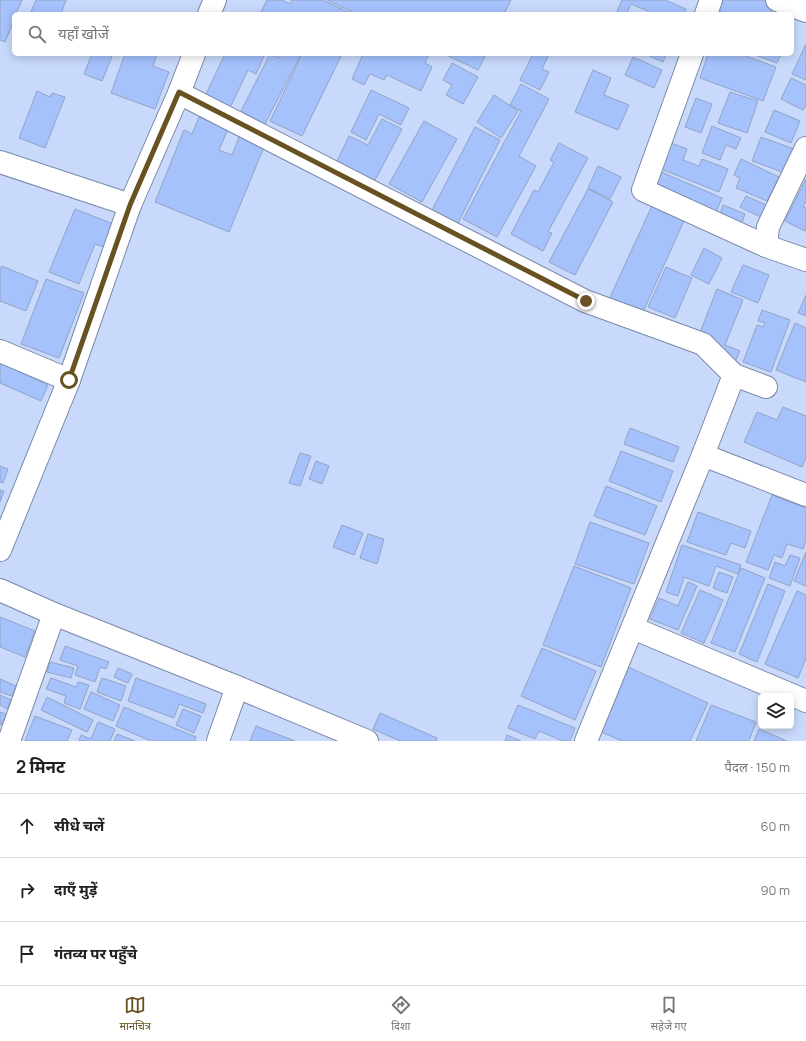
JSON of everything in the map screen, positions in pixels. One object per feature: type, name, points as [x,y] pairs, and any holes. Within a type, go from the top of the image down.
[{"type":"street","points":[[210,12],[215,0]]},
{"type":"street","points":[[707,12],[711,0]]},
{"type":"street","points":[[777,0],[806,11]]},
{"type":"street","points":[[0,550],[69,380],[130,205],[193,56]]},
{"type":"street","points":[[691,56],[643,190],[766,246],[806,260]]},
{"type":"street","points":[[179,92],[586,301],[702,344],[734,375],[766,387]]},
{"type":"street","points":[[766,246],[768,227],[806,148]]},
{"type":"street","points":[[0,162],[130,205]]},
{"type":"street","points":[[0,351],[69,380]]},
{"type":"street","points":[[586,741],[703,455],[734,375]]},
{"type":"street","points":[[703,455],[806,495]]},
{"type":"street","points":[[0,590],[54,614],[367,741]]},
{"type":"street","points":[[9,741],[54,614]]},
{"type":"street","points":[[633,628],[806,701]]},
{"type":"street","points":[[218,741],[237,687]]},
{"type":"building","points":[[0,0],[22,0],[17,12],[12,12],[12,25],[5,42],[0,40]]},
{"type":"building","points":[[36,0],[66,0],[62,12],[31,12]]},
{"type":"building","points":[[267,0],[282,0],[290,4],[292,0],[323,0],[348,12],[261,12]]},
{"type":"building","points":[[327,0],[511,0],[505,12],[353,12]]},
{"type":"building","points":[[622,0],[665,0],[686,9],[685,12],[648,12],[631,4],[627,12],[617,12]]},
{"type":"building","points":[[719,0],[775,0],[771,12],[722,12],[716,10]]},
{"type":"building","points":[[806,44],[806,80],[792,74]]},
{"type":"building","points":[[91,56],[112,56],[102,81],[84,74]]},
{"type":"building","points":[[124,56],[156,56],[153,66],[169,72],[155,109],[111,93]]},
{"type":"building","points":[[224,56],[264,56],[256,74],[248,70],[230,108],[205,96]]},
{"type":"building","points":[[269,56],[279,58],[280,56],[300,56],[265,124],[241,111]]},
{"type":"building","points":[[301,56],[341,56],[302,136],[270,121]]},
{"type":"building","points":[[362,56],[428,56],[425,63],[432,67],[421,91],[387,75],[384,80],[370,74],[364,85],[352,79]]},
{"type":"building","points":[[448,56],[485,56],[478,70]]},
{"type":"building","points":[[532,56],[548,56],[542,69],[549,72],[540,90],[520,80]]},
{"type":"building","points":[[650,56],[665,56],[663,62]]},
{"type":"building","points":[[707,56],[746,56],[776,67],[763,101],[700,78]]},
{"type":"building","points":[[758,56],[780,56],[777,63]]},
{"type":"building","points":[[633,57],[662,70],[654,88],[625,75]]},
{"type":"building","points":[[452,63],[478,77],[463,104],[446,95],[452,85],[443,80]]},
{"type":"building","points":[[593,70],[611,78],[604,95],[629,105],[618,130],[575,112]]},
{"type":"building","points":[[791,78],[806,85],[806,105],[803,110],[781,99]]},
{"type":"building","points":[[521,84],[549,99],[519,156],[536,166],[497,237],[463,219],[521,111],[510,105]]},
{"type":"building","points":[[371,90],[409,108],[401,125],[379,114],[366,140],[351,132]]},
{"type":"building","points":[[37,91],[50,97],[52,93],[65,97],[45,148],[19,138]]},
{"type":"building","points":[[730,92],[758,101],[747,133],[718,123]]},
{"type":"building","points":[[494,95],[518,111],[501,138],[477,122]]},
{"type":"building","points":[[696,98],[712,104],[701,133],[685,127]]},
{"type":"building","points":[[774,110],[800,121],[791,143],[765,132]]},
{"type":"building","points":[[199,117],[228,129],[219,150],[232,155],[239,137],[264,147],[229,232],[155,202],[184,130],[192,134]]},
{"type":"building","points":[[382,119],[402,129],[373,184],[335,165],[349,136],[368,145]]},
{"type":"building","points":[[424,121],[457,139],[422,202],[389,184]]},
{"type":"building","points":[[712,126],[741,138],[736,149],[726,145],[720,160],[702,153]]},
{"type":"building","points":[[475,127],[500,140],[458,223],[432,210]]},
{"type":"building","points":[[761,137],[794,149],[785,173],[752,161]]},
{"type":"building","points":[[559,143],[588,158],[548,232],[552,233],[543,251],[511,234],[534,190],[538,192],[554,162],[550,160]]},
{"type":"building","points":[[671,143],[687,149],[683,160],[699,166],[702,159],[728,169],[719,192],[661,169]]},
{"type":"building","points":[[741,159],[779,177],[767,201],[736,188],[740,178],[734,175]]},
{"type":"building","points":[[598,166],[621,177],[610,199],[588,188]]},
{"type":"building","points":[[659,171],[722,198],[714,217],[651,191]]},
{"type":"building","points":[[806,179],[806,201],[803,207],[806,208],[805,231],[785,221]]},
{"type":"building","points":[[588,189],[613,202],[575,275],[549,262]]},
{"type":"building","points":[[746,196],[773,208],[767,220],[740,207]]},
{"type":"building","points":[[655,199],[687,214],[639,321],[606,306]]},
{"type":"building","points":[[723,205],[745,214],[740,228],[718,220]]},
{"type":"building","points":[[75,209],[113,224],[104,247],[95,244],[79,284],[49,272]]},
{"type":"building","points":[[704,248],[722,258],[709,284],[691,275]]},
{"type":"building","points":[[743,265],[769,275],[758,303],[731,292]]},
{"type":"building","points":[[2,266],[38,281],[26,311],[0,301],[0,269]]},
{"type":"building","points":[[666,267],[692,278],[675,318],[648,307]]},
{"type":"building","points":[[46,279],[84,293],[59,358],[21,344]]},
{"type":"building","points":[[717,289],[743,300],[725,345],[740,351],[734,364],[694,348]]},
{"type":"building","points":[[806,295],[806,316],[798,313]]},
{"type":"building","points":[[762,310],[790,320],[771,372],[743,362],[757,325],[763,327],[765,323],[758,321]]},
{"type":"building","points":[[795,323],[806,328],[806,382],[776,370]]},
{"type":"building","points":[[0,363],[48,385],[41,401],[0,383]]},
{"type":"building","points":[[783,407],[806,416],[806,457],[802,467],[744,442],[757,412],[777,420]]},
{"type":"building","points":[[630,428],[679,447],[673,462],[624,444]]},
{"type":"building","points":[[621,451],[673,471],[661,502],[609,481]]},
{"type":"building","points":[[300,453],[311,456],[300,486],[289,483]]},
{"type":"building","points":[[316,461],[329,466],[322,484],[309,479]]},
{"type":"building","points":[[0,466],[8,469],[3,483],[0,482]]},
{"type":"building","points":[[606,486],[657,506],[645,535],[594,516]]},
{"type":"building","points":[[0,490],[4,491],[0,502]]},
{"type":"building","points":[[772,495],[806,508],[806,540],[803,549],[787,544],[782,558],[774,555],[768,570],[746,562]]},
{"type":"building","points":[[698,512],[751,531],[745,548],[731,543],[726,555],[687,542]]},
{"type":"building","points":[[590,522],[649,543],[634,584],[575,564]]},
{"type":"building","points":[[342,525],[363,533],[354,555],[333,547]]},
{"type":"building","points":[[368,534],[384,539],[377,564],[360,558]]},
{"type":"building","points":[[682,545],[741,565],[738,574],[716,566],[709,586],[684,577],[678,596],[666,592]]},
{"type":"building","points":[[806,552],[806,586],[794,581]]},
{"type":"building","points":[[790,555],[800,558],[790,586],[769,578],[775,562],[785,566]]},
{"type":"building","points":[[574,566],[631,588],[601,667],[543,645]]},
{"type":"building","points":[[741,568],[765,578],[735,652],[711,643]]},
{"type":"building","points":[[719,572],[733,577],[727,593],[713,588]]},
{"type":"building","points":[[688,582],[697,586],[678,630],[650,619],[659,598],[678,606]]},
{"type":"building","points":[[768,584],[785,591],[757,662],[739,654]]},
{"type":"building","points":[[700,590],[723,600],[704,643],[681,633]]},
{"type":"building","points":[[797,591],[806,595],[806,658],[798,678],[765,664]]},
{"type":"building","points":[[0,617],[35,631],[25,657],[0,647]]},
{"type":"building","points":[[65,646],[109,662],[106,669],[100,667],[95,682],[75,675],[78,666],[60,660]]},
{"type":"building","points":[[542,648],[596,671],[575,720],[521,696]]},
{"type":"building","points":[[50,662],[74,668],[71,678],[47,672]]},
{"type":"building","points":[[628,667],[708,703],[690,741],[622,741],[599,731]]},
{"type":"building","points":[[118,668],[132,674],[128,683],[114,677]]},
{"type":"building","points":[[51,678],[76,687],[78,682],[89,685],[80,709],[64,703],[66,696],[46,689]]},
{"type":"building","points":[[102,678],[126,686],[121,701],[97,692]]},
{"type":"building","points":[[136,678],[206,704],[203,713],[179,704],[174,718],[128,701]]},
{"type":"building","points":[[0,679],[16,686],[12,696],[0,692]]},
{"type":"building","points":[[91,692],[120,705],[113,721],[84,709]]},
{"type":"building","points":[[0,695],[11,700],[7,709],[0,705]]},
{"type":"building","points":[[47,697],[93,720],[87,732],[41,710]]},
{"type":"building","points":[[518,705],[575,728],[570,741],[563,741],[539,731],[535,739],[508,728]]},
{"type":"building","points":[[711,705],[756,722],[749,741],[696,741]]},
{"type":"building","points":[[124,707],[196,737],[195,741],[151,741],[116,726]]},
{"type":"building","points":[[183,709],[201,716],[194,733],[176,725]]},
{"type":"building","points":[[0,712],[6,714],[1,725],[0,724]]},
{"type":"building","points":[[380,713],[437,738],[436,741],[400,741],[373,729]]},
{"type":"building","points":[[35,716],[72,730],[67,741],[25,741]]},
{"type":"building","points":[[98,722],[115,729],[110,741],[79,741],[81,735],[91,739]]},
{"type":"building","points":[[256,726],[295,741],[250,741]]},
{"type":"building","points":[[759,729],[787,741],[754,741]]},
{"type":"building","points":[[117,734],[135,741],[114,741]]},
{"type":"building","points":[[507,735],[521,741],[505,741]]},
{"type":"route","points":[[69,380],[130,205],[179,92],[586,301]]}]
